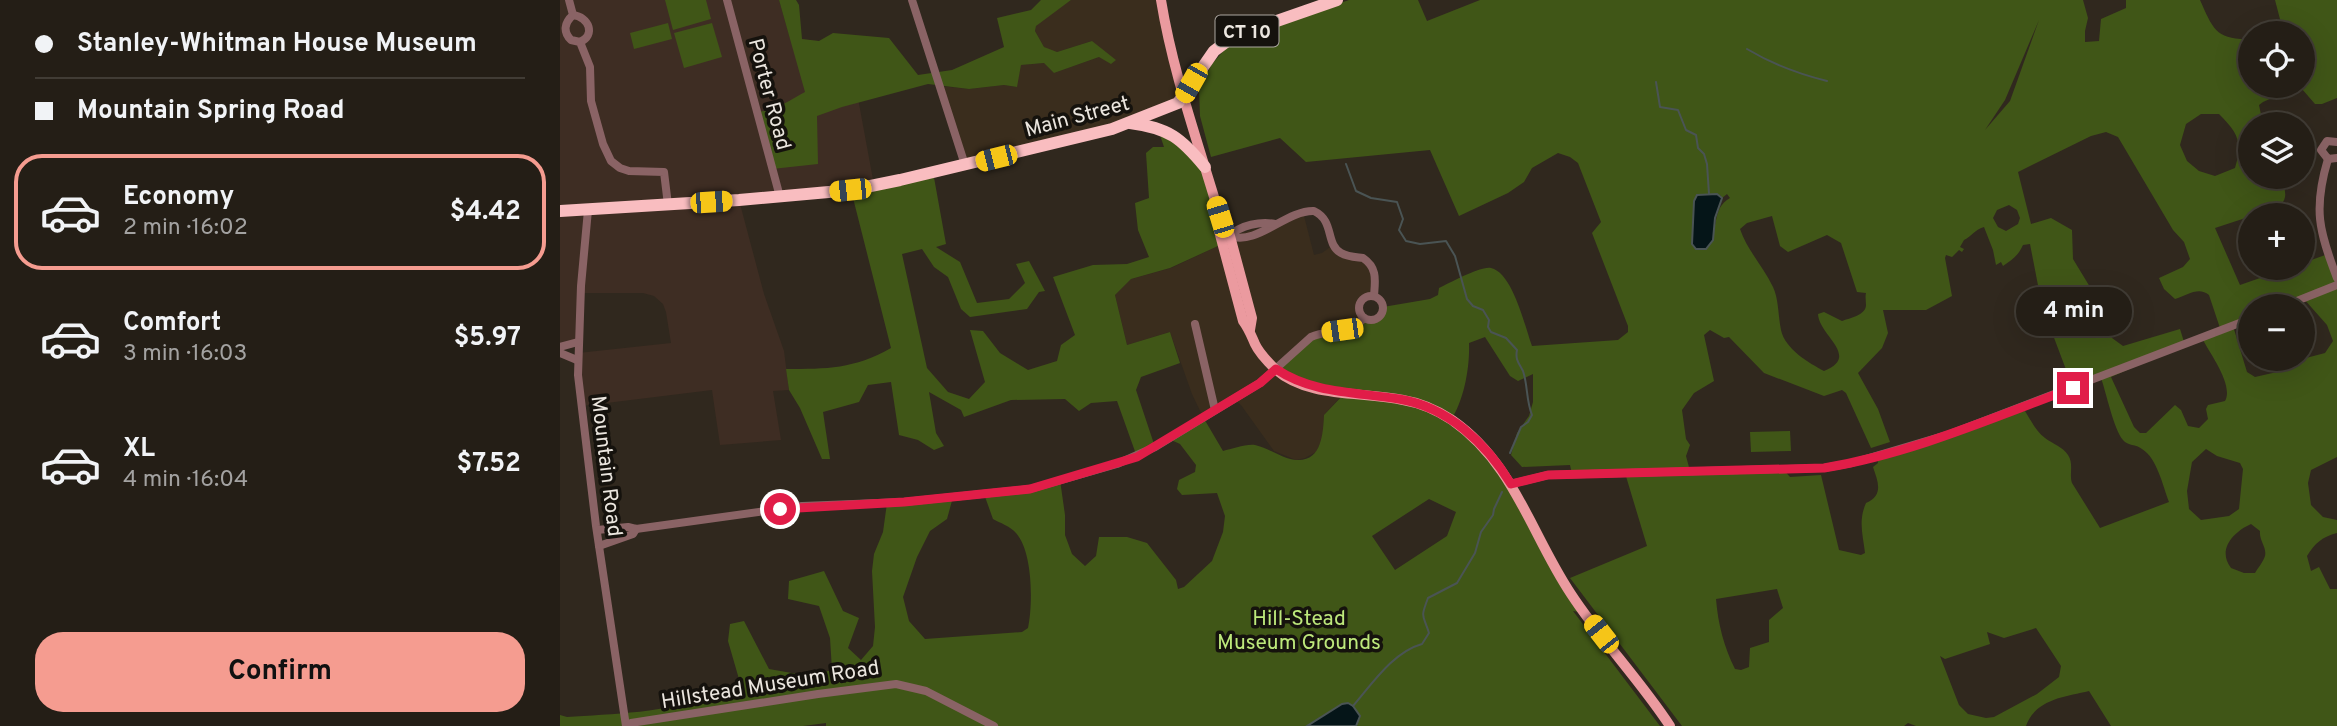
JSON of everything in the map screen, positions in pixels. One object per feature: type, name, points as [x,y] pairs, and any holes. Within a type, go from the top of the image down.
[{"type":"highway","name":"CT 10","points":[[1184,97],[1199,70],[1214,51],[1234,36],[1337,0]]},
{"type":"highway","name":"Main Street","points":[[560,211],[850,190],[965,165],[1130,123],[1172,106],[1184,97]]},
{"type":"highway","points":[[1130,123],[1172,134],[1184,143],[1205,167]]},
{"type":"main road","points":[[1161,0],[1166,33],[1220,217],[1219,231],[1242,321],[1250,330],[1255,344],[1276,369],[1289,378],[1319,389],[1402,399],[1436,411],[1481,444],[1511,484],[1573,597],[1670,726]]},
{"type":"main road","points":[[1220,217],[1230,236],[1252,318],[1250,330]]},
{"type":"street","points":[[569,0],[573,15]]},
{"type":"street","name":"Porter Road","points":[[727,0],[780,197]]},
{"type":"street","points":[[912,0],[965,165]]},
{"type":"street","points":[[573,15],[585,20],[589,26],[587,39],[580,43],[571,40],[565,30],[565,25],[573,15]]},
{"type":"street","points":[[580,43],[590,67],[591,101],[603,144],[611,161],[629,171],[664,172],[668,205]]},
{"type":"street","points":[[2337,142],[2329,140],[2323,145],[2322,154],[2332,159],[2321,181],[2319,217],[2325,247],[2337,278]]},
{"type":"street","name":"Mountain Road","points":[[588,210],[577,360],[599,546],[627,726]]},
{"type":"street","points":[[1230,236],[1238,239],[1267,230],[1306,211],[1314,211],[1321,215],[1328,226],[1333,246],[1338,251],[1351,257],[1363,258],[1374,269],[1374,296]]},
{"type":"street","points":[[2314,294],[2337,285]]},
{"type":"street","points":[[1374,296],[1382,303],[1383,312],[1376,319],[1364,318],[1360,303],[1366,297],[1374,296]]},
{"type":"street","points":[[597,530],[628,527],[636,529],[791,507],[904,502],[1030,489],[1137,457],[1260,383],[1311,337],[1349,329],[1357,326],[1364,318]]},
{"type":"street","points":[[1195,324],[1216,410]]},
{"type":"street","points":[[1511,484],[1548,475],[1824,468],[1852,463],[1951,433],[2238,324]]},
{"type":"street","points":[[560,347],[578,342]]},
{"type":"street","points":[[560,353],[577,360]]},
{"type":"street","points":[[599,546],[633,534],[636,529]]},
{"type":"street","name":"Hillstead Museum Road","points":[[627,726],[631,723],[716,709],[886,684],[905,685],[926,691],[994,726]]},
{"type":"shaded area","points":[[560,0],[779,0],[790,38],[848,44],[874,185],[739,200],[764,294],[784,351],[789,390],[773,391],[781,440],[720,445],[712,390],[582,406],[578,353],[671,343],[666,312],[663,304],[654,296],[643,293],[581,293],[578,342],[560,347]]},
{"type":"shaded area","points":[[1071,0],[1161,0],[1183,97],[1172,106],[965,165],[939,86],[969,89],[1004,85],[1016,87],[1021,65],[1044,63],[1054,73],[1099,57],[1092,41],[1057,52],[1050,51],[1044,47],[1035,31],[1042,20]]},
{"type":"shaded area","points":[[1717,194],[1722,198],[1715,218],[1713,240],[1706,249],[1696,249],[1692,244],[1694,201],[1697,195]]},
{"type":"shaded area","points":[[1303,212],[1314,255],[1333,245],[1359,257],[1374,269],[1374,296],[1366,297],[1360,303],[1364,318],[1345,392],[1324,415],[1323,438],[1316,452],[1296,460],[1274,451],[1241,405],[1233,399],[1203,417],[1170,332],[1127,345],[1115,295],[1131,279],[1171,268],[1218,246],[1230,236],[1275,224]]},
{"type":"shaded area","points":[[1348,703],[1360,716],[1356,726],[1307,726],[1342,704]]},
{"type":"green space","points":[[665,0],[706,0],[711,19],[673,30]]},
{"type":"green space","points":[[779,0],[796,0],[799,5],[802,39],[819,41],[833,33],[889,38],[918,75],[952,70],[1004,47],[997,18],[1031,10],[1041,0],[1071,0],[1036,26],[1035,31],[1044,47],[1057,52],[1092,41],[1116,60],[1111,64],[1099,57],[1054,73],[1044,63],[1021,65],[1017,87],[1004,85],[969,89],[928,84],[842,107],[817,116],[818,164],[772,169],[757,112],[776,107],[805,92]]},
{"type":"green space","name":"Hill-Stead Museum Grounds","points":[[1349,0],[1418,0],[1427,21],[1480,0],[2083,0],[2088,18],[2085,42],[2099,41],[2101,19],[2126,8],[2126,0],[2200,0],[2217,31],[2238,39],[2238,98],[2272,98],[2259,105],[2260,112],[2238,112],[2238,144],[2235,133],[2219,114],[2201,114],[2186,124],[2180,145],[2187,161],[2199,171],[2215,176],[2235,168],[2238,155],[2238,189],[2284,189],[2285,198],[2281,203],[2238,203],[2238,220],[2215,228],[2240,285],[2254,280],[2315,280],[2315,259],[2328,254],[2337,278],[2337,457],[2311,470],[2308,483],[2311,505],[2323,517],[2337,520],[2337,533],[2319,541],[2307,556],[2311,571],[2319,567],[2330,589],[2337,589],[2337,726],[2111,726],[2089,691],[2044,705],[2026,726],[1916,726],[1908,723],[1904,726],[1682,726],[1570,578],[1647,546],[1625,473],[1572,474],[1570,465],[1522,467],[1511,455],[1517,433],[1529,416],[1533,402],[1533,374],[1518,381],[1510,376],[1485,337],[1469,343],[1465,383],[1451,420],[1481,444],[1585,613],[1573,611],[1660,726],[826,726],[826,723],[803,726],[560,726],[560,715],[567,717],[621,713],[677,706],[709,695],[711,686],[736,693],[741,686],[728,641],[730,624],[744,621],[769,669],[809,676],[832,670],[830,638],[819,606],[788,599],[789,581],[824,571],[843,611],[859,618],[848,648],[861,660],[873,646],[875,627],[872,571],[874,554],[883,532],[887,503],[953,497],[947,519],[930,531],[917,557],[903,597],[909,621],[925,639],[1022,632],[1028,628],[1031,592],[1026,552],[1016,533],[993,519],[984,494],[1060,480],[1065,535],[1072,554],[1085,566],[1096,556],[1099,537],[1127,537],[1147,543],[1176,580],[1178,589],[1184,587],[1212,561],[1223,532],[1225,516],[1217,493],[1182,495],[1177,489],[1179,480],[1195,472],[1196,465],[1180,444],[1169,439],[1203,417],[1223,451],[1255,445],[1296,460],[1311,456],[1319,445],[1324,415],[1345,393],[1319,389],[1276,369],[1302,343],[1349,329],[1364,318],[1375,319],[1381,314],[1383,307],[1430,299],[1438,295],[1439,288],[1473,272],[1491,268],[1506,280],[1517,302],[1532,346],[1618,340],[1628,332],[1592,233],[1601,222],[1578,163],[1570,157],[1558,153],[1532,168],[1524,182],[1508,193],[1459,216],[1430,150],[1306,162],[1280,138],[1211,157],[1200,116],[1199,88],[1212,64],[1227,47],[1245,36]],"holes":[[[2039,20],[2010,101],[1985,130],[2005,100]],[[2106,132],[2118,137],[2173,230],[2184,242],[2190,259],[2183,267],[2159,278],[2164,289],[2175,299],[2197,291],[2205,292],[2209,295],[2221,331],[2202,338],[2224,378],[2227,394],[2225,401],[2208,405],[2208,419],[2199,428],[2188,426],[2181,410],[2175,405],[2146,433],[2140,433],[2134,427],[2111,377],[2185,345],[2180,329],[2123,346],[2112,338],[2090,287],[2073,259],[2072,230],[2051,218],[2031,224],[2018,172],[2091,136]],[[1727,194],[1730,198],[1720,208],[1710,243],[1706,249],[1696,248],[1692,241],[1694,201],[1720,195],[1722,198]],[[2009,205],[2017,210],[2020,218],[2018,224],[2006,231],[1998,227],[1993,218],[1997,210]],[[1772,216],[1780,246],[1788,252],[1827,235],[1841,243],[1857,292],[1866,293],[1866,305],[1861,314],[1842,321],[1824,312],[1818,314],[1820,322],[1839,352],[1839,359],[1834,365],[1824,371],[1805,360],[1787,343],[1781,330],[1773,287],[1740,229],[1747,223]],[[1984,227],[1996,265],[2001,262],[2003,266],[2023,245],[2030,244],[2042,306],[2073,388],[2101,378],[2120,435],[2125,442],[2140,447],[2152,459],[2169,502],[2100,528],[2072,483],[2068,455],[2042,435],[2025,411],[2020,412],[2018,408],[1878,456],[1878,463],[1873,467],[1878,483],[1877,492],[1872,500],[1866,503],[1862,516],[1865,553],[1861,555],[1839,550],[1821,475],[1790,477],[1783,469],[1690,471],[1686,456],[1690,445],[1686,439],[1682,410],[1694,393],[1714,381],[1704,335],[1710,330],[1724,338],[1729,337],[1764,373],[1824,396],[1842,390],[1846,393],[1871,448],[1890,442],[1878,409],[1858,373],[1882,348],[1888,333],[1883,310],[1926,310],[1952,296],[1946,255],[1952,257],[1959,250],[1962,252],[1964,249],[1960,247],[1964,240]],[[2206,449],[2217,456],[2240,463],[2243,469],[2239,509],[2229,516],[2201,520],[2189,509],[2187,491],[2192,462]],[[1429,499],[1456,512],[1447,536],[1395,570],[1372,536]],[[2251,524],[2260,531],[2265,556],[2255,573],[2244,573],[2231,568],[2227,561],[2226,548],[2238,532]],[[1777,589],[1783,608],[1769,620],[1769,642],[1750,648],[1749,667],[1735,669],[1731,661],[1718,617],[1716,599]],[[2036,628],[2061,666],[2059,677],[2037,694],[1994,717],[1968,714],[1959,705],[1940,656],[1945,659],[1990,644],[1987,632],[2004,638]]]},
{"type":"green space","points":[[2275,0],[2337,0],[2337,98],[2315,104],[2310,98],[2315,98],[2315,21],[2280,21]]},
{"type":"green space","points":[[668,23],[672,39],[634,49],[630,33]]},
{"type":"green space","points":[[712,23],[722,57],[684,68],[674,33]]},
{"type":"green space","points":[[1159,132],[1205,167],[1220,217],[1218,246],[1170,268],[1131,279],[1115,295],[1127,345],[1170,332],[1180,363],[1141,377],[1136,390],[1155,447],[1137,457],[1117,401],[1091,403],[1079,411],[1065,399],[1011,400],[964,417],[961,410],[929,392],[936,433],[944,446],[934,450],[918,440],[899,435],[891,382],[868,385],[859,402],[823,412],[830,459],[822,459],[800,408],[789,390],[786,369],[814,369],[852,364],[891,348],[851,190],[933,172],[946,244],[936,247],[960,262],[977,303],[1009,299],[1025,283],[1016,264],[1029,261],[1045,291],[1039,292],[1027,309],[970,317],[961,309],[948,277],[934,267],[922,249],[902,254],[927,368],[948,392],[969,399],[985,382],[970,330],[983,331],[1000,353],[1028,370],[1057,361],[1061,345],[1075,335],[1053,277],[1093,265],[1127,264],[1149,257],[1138,230],[1135,203],[1149,198],[1146,153],[1153,147],[1164,147]]},
{"type":"green space","points":[[1790,431],[1791,451],[1751,452],[1750,432]]},
{"type":"waterway","points":[[1747,49],[1786,68],[1827,81]]},
{"type":"waterway","points":[[1656,82],[1660,107],[1678,110],[1686,130],[1696,135],[1698,148],[1704,154],[1707,164],[1709,194]]},
{"type":"waterway","points":[[1346,164],[1356,191],[1371,198],[1397,202],[1403,219],[1399,230],[1406,241],[1420,244],[1446,241],[1455,256],[1467,299],[1473,306],[1483,310],[1489,320],[1488,327],[1491,332],[1506,338],[1517,350],[1532,415],[1521,427],[1510,453]]},
{"type":"waterway","points":[[1353,706],[1392,661],[1422,644],[1429,633],[1423,616],[1428,598],[1457,583],[1475,553],[1481,532],[1493,515],[1502,492]]},
{"type":"route","points":[[780,509],[904,502],[1030,489],[1137,457],[1260,383],[1276,369],[1289,378],[1319,389],[1402,399],[1436,411],[1481,444],[1511,484],[1548,475],[1824,468],[1852,463],[1951,433],[2073,388]]}]
